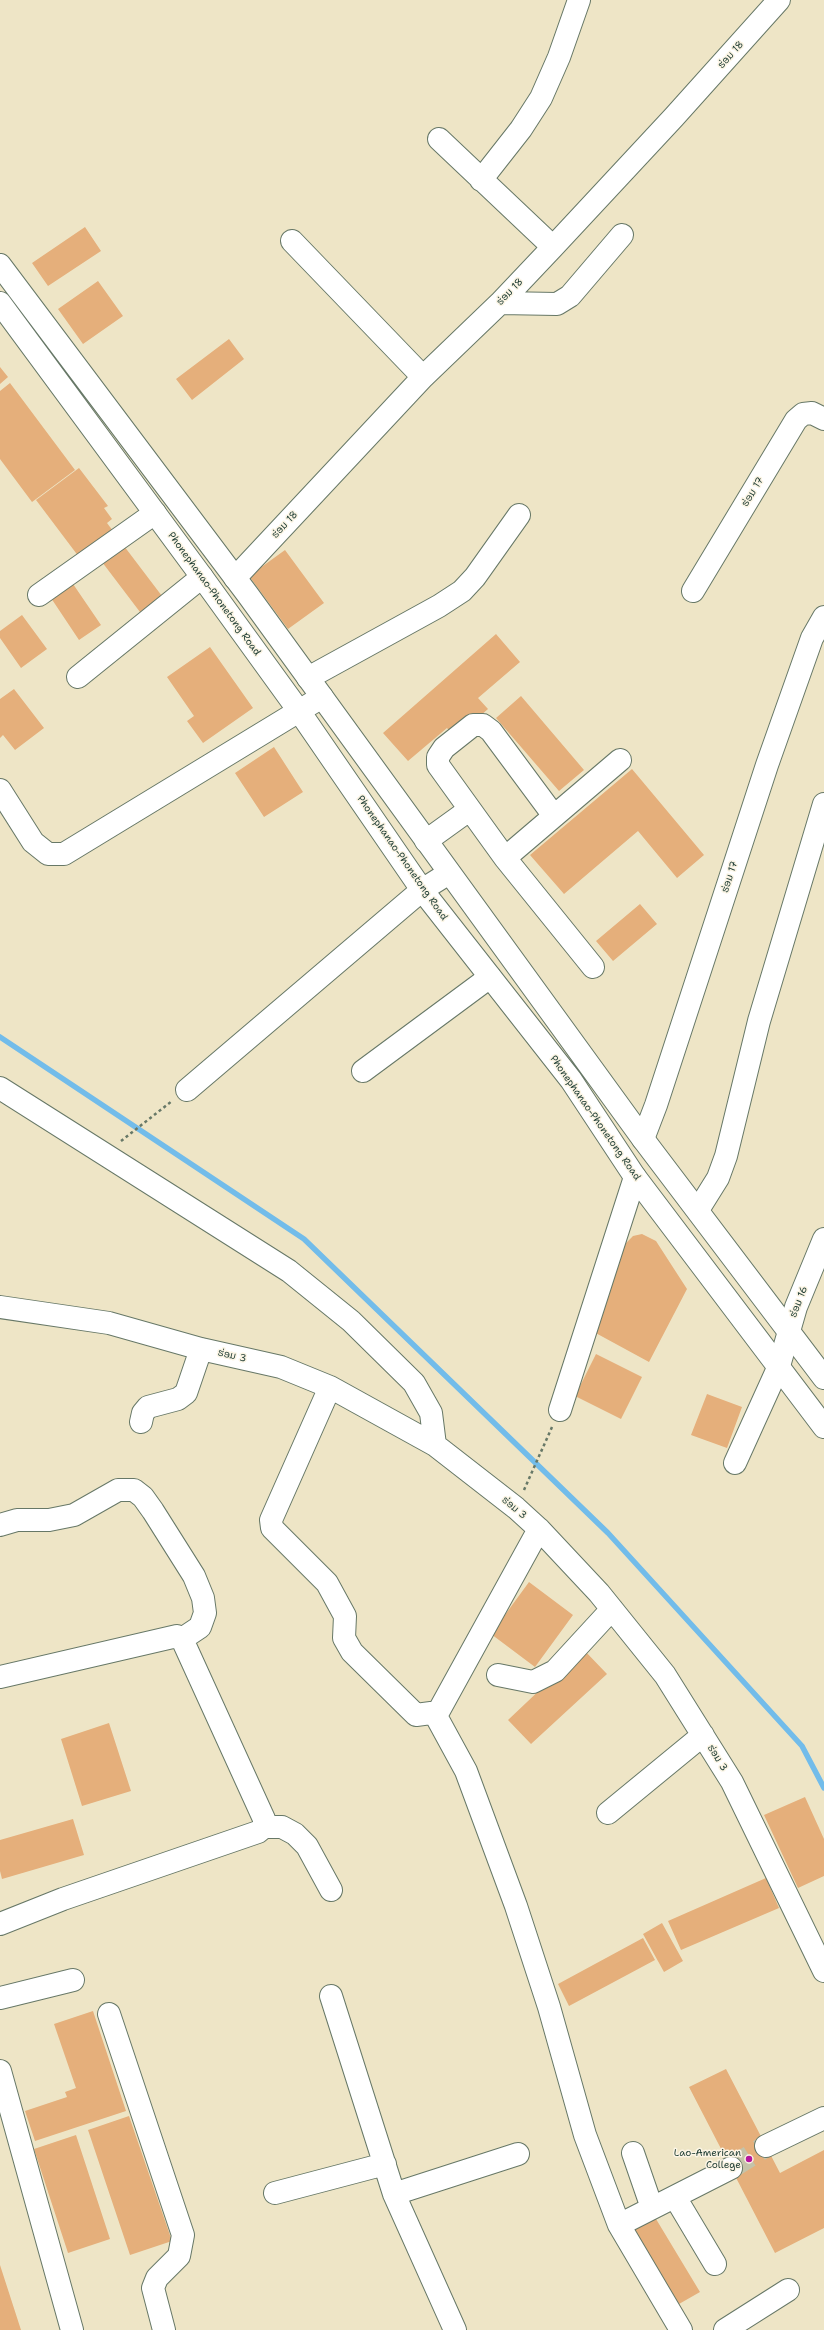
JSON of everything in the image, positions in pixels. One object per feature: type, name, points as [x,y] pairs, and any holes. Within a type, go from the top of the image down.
[{"type":"street","points":[[481,180],[521,129],[541,98],[559,57],[579,0]]},
{"type":"street","name":"ຮ່ອມ 18","points":[[235,578],[423,377],[500,303],[552,248],[674,117],[779,0]]},
{"type":"street","points":[[439,139],[552,248]]},
{"type":"street","points":[[500,303],[557,304],[570,296],[622,235]]},
{"type":"street","points":[[292,241],[423,377]]},
{"type":"street","points":[[0,265],[235,578],[643,1139],[789,1329],[824,1378]]},
{"type":"street","name":"Phonephanao-Phonetong Road","points":[[0,303],[155,512],[299,711],[422,890],[571,1080],[635,1177],[824,1427]]},
{"type":"street","name":"ຮ່ອມ 17","points":[[693,591],[796,420],[803,414],[812,413],[824,419]]},
{"type":"street","points":[[39,595],[155,512]]},
{"type":"street","points":[[308,678],[439,606],[462,591],[475,577],[519,515]]},
{"type":"street","points":[[78,677],[202,577]]},
{"type":"street","name":"ຮ່ອມ 17","points":[[643,1139],[658,1098],[767,765],[812,638],[824,617]]},
{"type":"street","points":[[0,790],[33,842],[48,854],[64,854],[322,697]]},
{"type":"street","points":[[554,816],[491,731],[483,725],[473,724],[444,748],[438,757],[438,765],[504,858],[593,966]]},
{"type":"street","points":[[504,858],[620,760]]},
{"type":"street","points":[[698,1210],[718,1178],[726,1156],[759,1021],[824,804]]},
{"type":"street","points":[[426,841],[470,810]]},
{"type":"street","points":[[187,1090],[422,890],[449,873]]},
{"type":"street","points":[[363,1070],[490,977]]},
{"type":"street","points":[[571,1080],[591,1066]]},
{"type":"street","points":[[0,1088],[103,1155],[289,1271],[351,1321],[414,1383],[431,1413],[435,1445]]},
{"type":"street","points":[[560,1410],[635,1177]]},
{"type":"street","name":"ຮ່ອມ 16","points":[[735,1463],[779,1366],[789,1329],[824,1239]]},
{"type":"street","name":"ຮ່ອມ 3","points":[[0,1307],[109,1323],[201,1349],[282,1367],[330,1387],[435,1445],[516,1508],[539,1529],[612,1609],[665,1675],[732,1782],[824,1971]]},
{"type":"street","points":[[141,1422],[143,1413],[148,1407],[178,1399],[186,1393],[201,1349]]},
{"type":"street","points":[[330,1387],[270,1520],[272,1528],[327,1583],[345,1616],[344,1638],[352,1652],[416,1715],[431,1713],[436,1716],[466,1771],[516,1906],[549,2007],[585,2136],[619,2225],[681,2330]]},
{"type":"street","points":[[0,1525],[17,1520],[49,1520],[74,1515],[118,1490],[134,1490],[143,1497],[153,1511],[194,1576],[203,1598],[205,1613],[200,1627],[182,1639]]},
{"type":"street","points":[[436,1716],[539,1529]]},
{"type":"street","points":[[498,1675],[533,1682],[555,1671],[612,1609]]},
{"type":"street","points":[[0,1677],[177,1636],[182,1639],[264,1819],[264,1827]]},
{"type":"street","points":[[608,1813],[703,1735]]},
{"type":"street","points":[[0,1924],[63,1899],[258,1832],[264,1827],[282,1827],[295,1834],[307,1846],[331,1890]]},
{"type":"street","points":[[0,1998],[73,1980]]},
{"type":"street","points":[[331,1996],[394,2194],[455,2330]]},
{"type":"street","points":[[109,2014],[183,2235],[178,2256],[157,2278],[154,2288],[164,2330]]},
{"type":"street","points":[[0,2071],[5,2107],[72,2330]]},
{"type":"street","points":[[766,2146],[824,2118]]},
{"type":"street","points":[[394,2194],[518,2154]]},
{"type":"street","points":[[633,2154],[652,2208]]},
{"type":"street","points":[[275,2193],[385,2164]]},
{"type":"street","points":[[619,2225],[731,2168]]},
{"type":"street","points":[[675,2197],[715,2264]]},
{"type":"street","points":[[725,2330],[788,2290]]},
{"type":"path","points":[[103,1155],[187,1090]]},
{"type":"path","points":[[522,1494],[560,1410]]},
{"type":"building","points":[[85,227],[101,251],[48,286],[32,263]]},
{"type":"building","points":[[98,281],[123,316],[83,344],[58,309]]},
{"type":"building","points":[[229,339],[244,359],[192,400],[176,379]]},
{"type":"building","points":[[0,367],[8,377],[0,384]]},
{"type":"building","points":[[10,383],[75,470],[32,502],[0,459],[0,391]]},
{"type":"building","points":[[79,468],[108,506],[104,508],[112,519],[107,523],[113,531],[79,557],[36,500]]},
{"type":"building","points":[[121,542],[165,600],[143,616],[99,558]]},
{"type":"building","points":[[285,550],[324,603],[288,629],[249,576]]},
{"type":"building","points":[[71,581],[101,625],[79,640],[49,595]]},
{"type":"building","points":[[22,615],[47,649],[21,668],[0,638],[0,631]]},
{"type":"building","points":[[496,634],[520,662],[478,698],[488,709],[455,738],[447,728],[408,761],[383,733]]},
{"type":"building","points":[[210,647],[253,708],[203,743],[187,721],[194,716],[167,677]]},
{"type":"building","points":[[14,689],[44,728],[15,750],[3,735],[0,738],[0,699]]},
{"type":"building","points":[[521,696],[584,770],[559,791],[496,718]]},
{"type":"building","points":[[274,747],[303,792],[264,817],[235,773]]},
{"type":"building","points":[[632,769],[704,855],[677,878],[638,831],[564,894],[530,855]]},
{"type":"building","points":[[640,904],[657,924],[613,961],[596,941]]},
{"type":"building","points":[[642,1234],[656,1241],[687,1289],[649,1362],[592,1331],[624,1245],[633,1236]]},
{"type":"building","points":[[596,1354],[642,1377],[621,1419],[575,1396]]},
{"type":"building","points":[[707,1394],[742,1407],[727,1448],[691,1435]]},
{"type":"building","points":[[529,1582],[573,1615],[535,1667],[491,1634]]},
{"type":"building","points":[[583,1649],[607,1674],[531,1744],[508,1720]]},
{"type":"building","points":[[109,1723],[131,1791],[82,1806],[61,1739]]},
{"type":"building","points":[[805,1797],[824,1839],[824,1876],[798,1888],[764,1815]]},
{"type":"building","points":[[73,1819],[84,1855],[2,1879],[0,1871],[0,1840]]},
{"type":"building","points":[[766,1878],[779,1908],[681,1950],[668,1921]]},
{"type":"building","points":[[662,1923],[683,1961],[664,1972],[643,1934]]},
{"type":"building","points":[[643,1938],[655,1960],[569,2006],[558,1984]]},
{"type":"building","points":[[93,2011],[126,2111],[35,2141],[25,2111],[67,2097],[65,2092],[76,2088],[54,2024]]},
{"type":"building","name":"Lao-American College","points":[[726,2069],[780,2173],[824,2150],[824,2228],[775,2253],[689,2087]]},
{"type":"building","points":[[129,2116],[172,2241],[130,2255],[88,2130]]},
{"type":"building","points":[[76,2135],[110,2239],[68,2253],[34,2149]]},
{"type":"building","points":[[653,2214],[700,2292],[679,2304],[632,2226]]},
{"type":"building","points":[[0,2265],[21,2330],[0,2330]]},
{"type":"waterway","points":[[0,1037],[304,1239],[608,1533],[802,1746],[824,1788]]},
{"type":"tunnel","points":[[731,2168],[766,2146]]},
{"type":"place","name":"Lao-American College","points":[[749,2159]]}]
